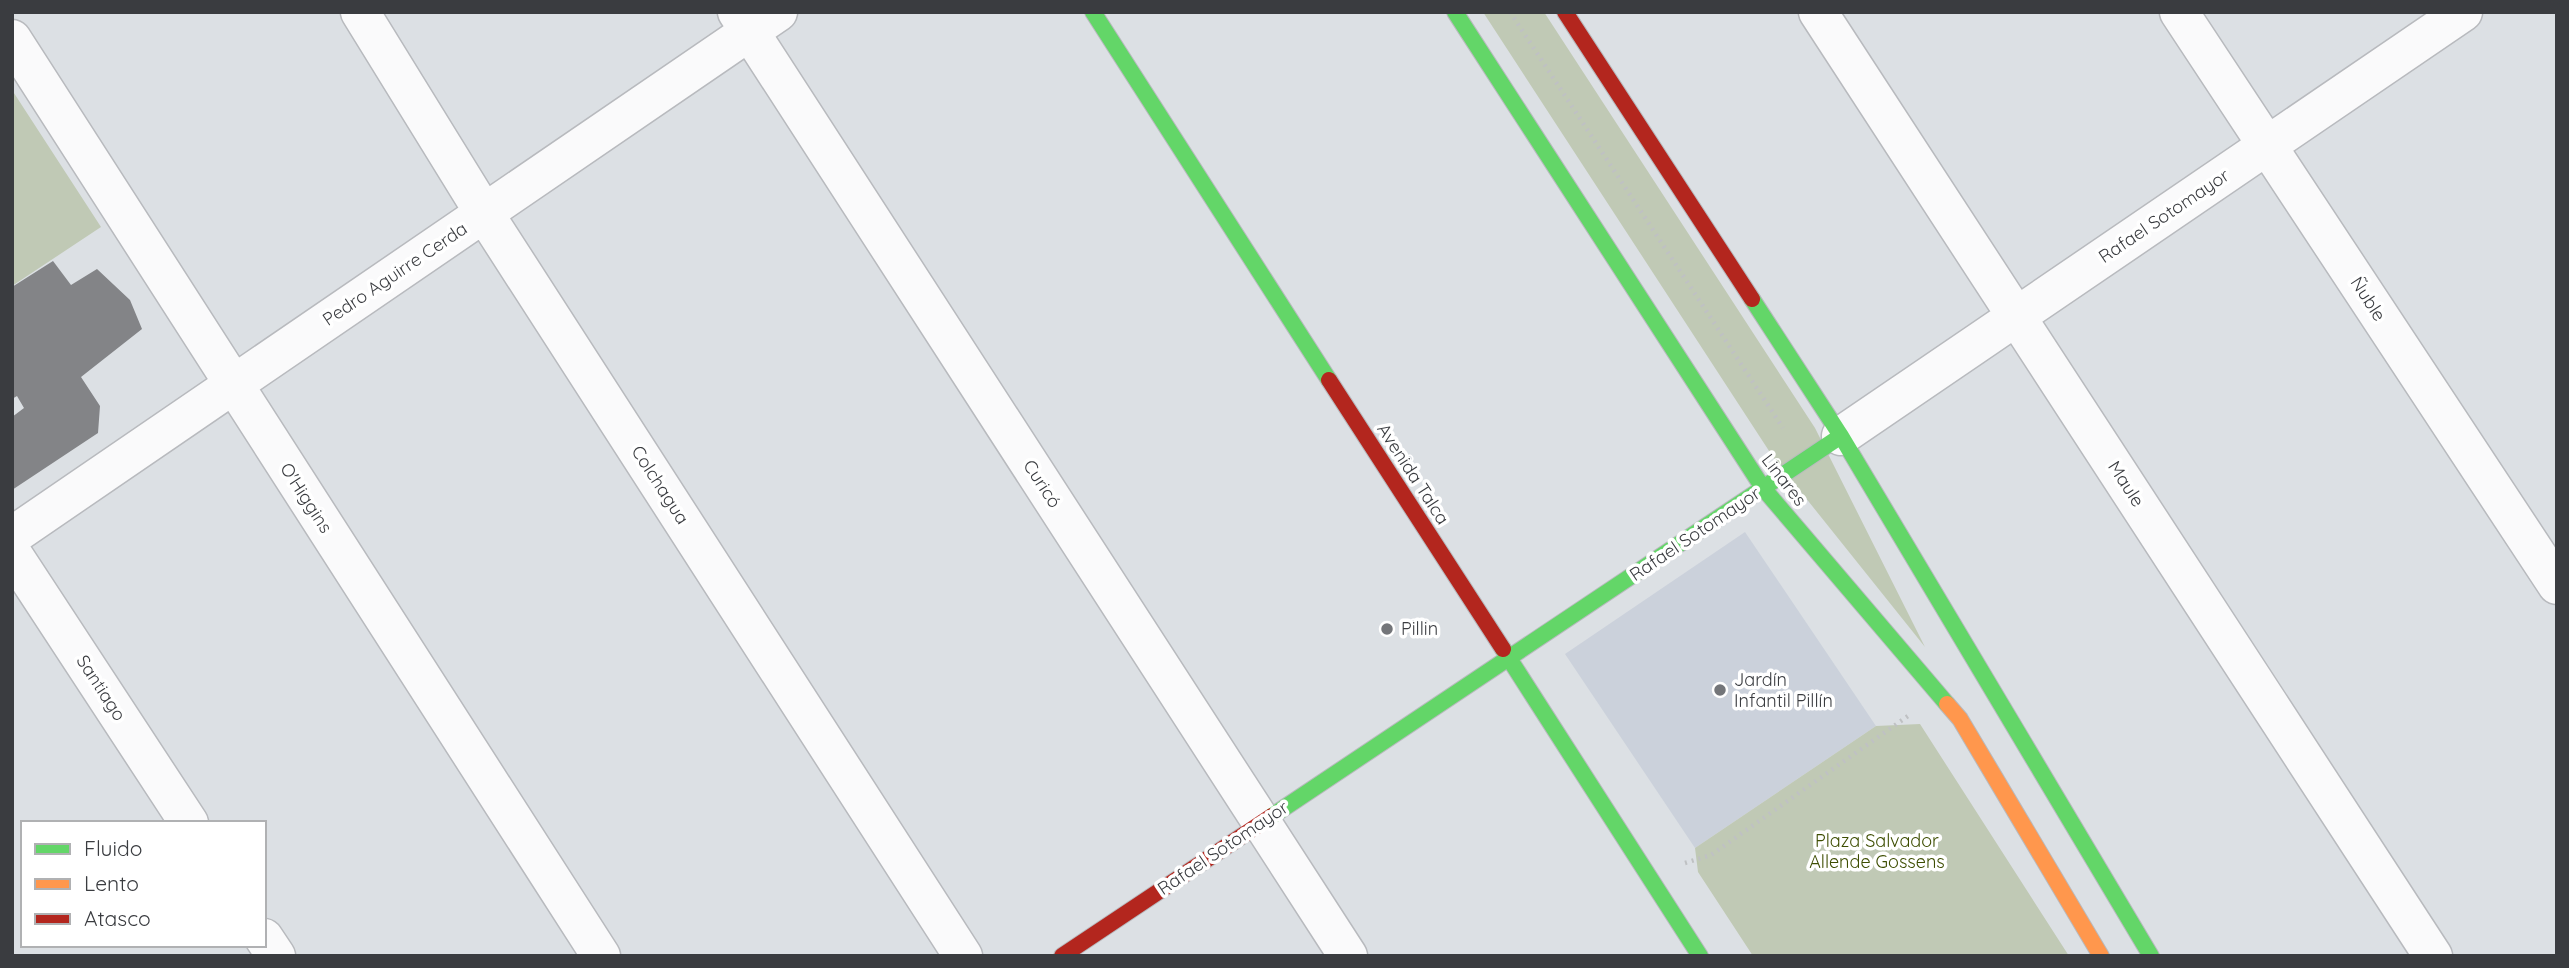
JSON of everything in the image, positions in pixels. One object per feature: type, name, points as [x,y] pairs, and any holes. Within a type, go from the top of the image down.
[{"type":"main road","name":"Avenida Talca","points":[[1093,12],[1700,956]]},
{"type":"main road","name":"Linares","points":[[1455,12],[1763,488],[1961,719],[2101,956]]},
{"type":"main road","points":[[1565,12],[1841,436],[2151,956]]},
{"type":"main road","name":"Rafael Sotomayor","points":[[1062,956],[1841,436]]},
{"type":"street","name":"Colchagua","points":[[360,12],[484,213],[963,956]]},
{"type":"street","name":"Maule","points":[[1818,12],[2433,956]]},
{"type":"street","name":"Ñuble","points":[[2179,12],[2557,585]]},
{"type":"street","name":"Rafael Sotomayor","points":[[1841,436],[2463,12]]},
{"type":"street","name":"Pedro Aguirre Cerda","points":[[12,536],[484,213],[755,19]]},
{"type":"street","name":"Curicó","points":[[755,19],[1348,956]]},
{"type":"street","name":"O'Higgins","points":[[12,39],[601,956]]},
{"type":"street","name":"Santiago","points":[[12,553],[188,821]]},
{"type":"street","points":[[266,941],[276,956]]},
{"type":"path","points":[[1510,12],[1785,431],[1743,458]]},
{"type":"path","points":[[1648,875],[1712,855],[1939,694]]},
{"type":"shaded area","name":"Jardín Infantil Pillín","points":[[1745,532],[1876,726],[1695,848],[1565,654]]},
{"type":"green space","points":[[1483,12],[1544,12],[1815,428],[1925,647],[1773,457]]},
{"type":"green space","points":[[12,90],[101,227],[12,286]]},
{"type":"green space","name":"Plaza Salvador Allende Gossens","points":[[1920,724],[2069,956],[1753,956],[1698,872],[1695,848],[1876,726]]},
{"type":"building","points":[[53,261],[71,285],[97,269],[130,300],[142,329],[81,377],[100,406],[98,433],[12,490],[12,417],[24,408],[17,396],[12,399],[12,287]]},
{"type":"traffic: fast","points":[[1093,12],[1329,380]]},
{"type":"traffic: fast","points":[[1455,12],[1763,488],[1947,704]]},
{"type":"traffic: fast","points":[[1752,299],[1841,436],[2151,956]]},
{"type":"traffic: fast","points":[[1272,816],[1841,436]]},
{"type":"traffic: fast","points":[[1503,649],[1700,956]]},
{"type":"traffic: slow","points":[[1947,704],[1960,719],[2101,956]]},
{"type":"traffic: jam","points":[[1565,12],[1752,299]]},
{"type":"traffic: jam","points":[[1329,380],[1503,649]]},
{"type":"traffic: jam","points":[[1062,956],[1272,816]]},
{"type":"place","name":"Pillin","points":[[1387,629]]},
{"type":"place","name":"Jardín Infantil Pillín","points":[[1720,690]]}]
